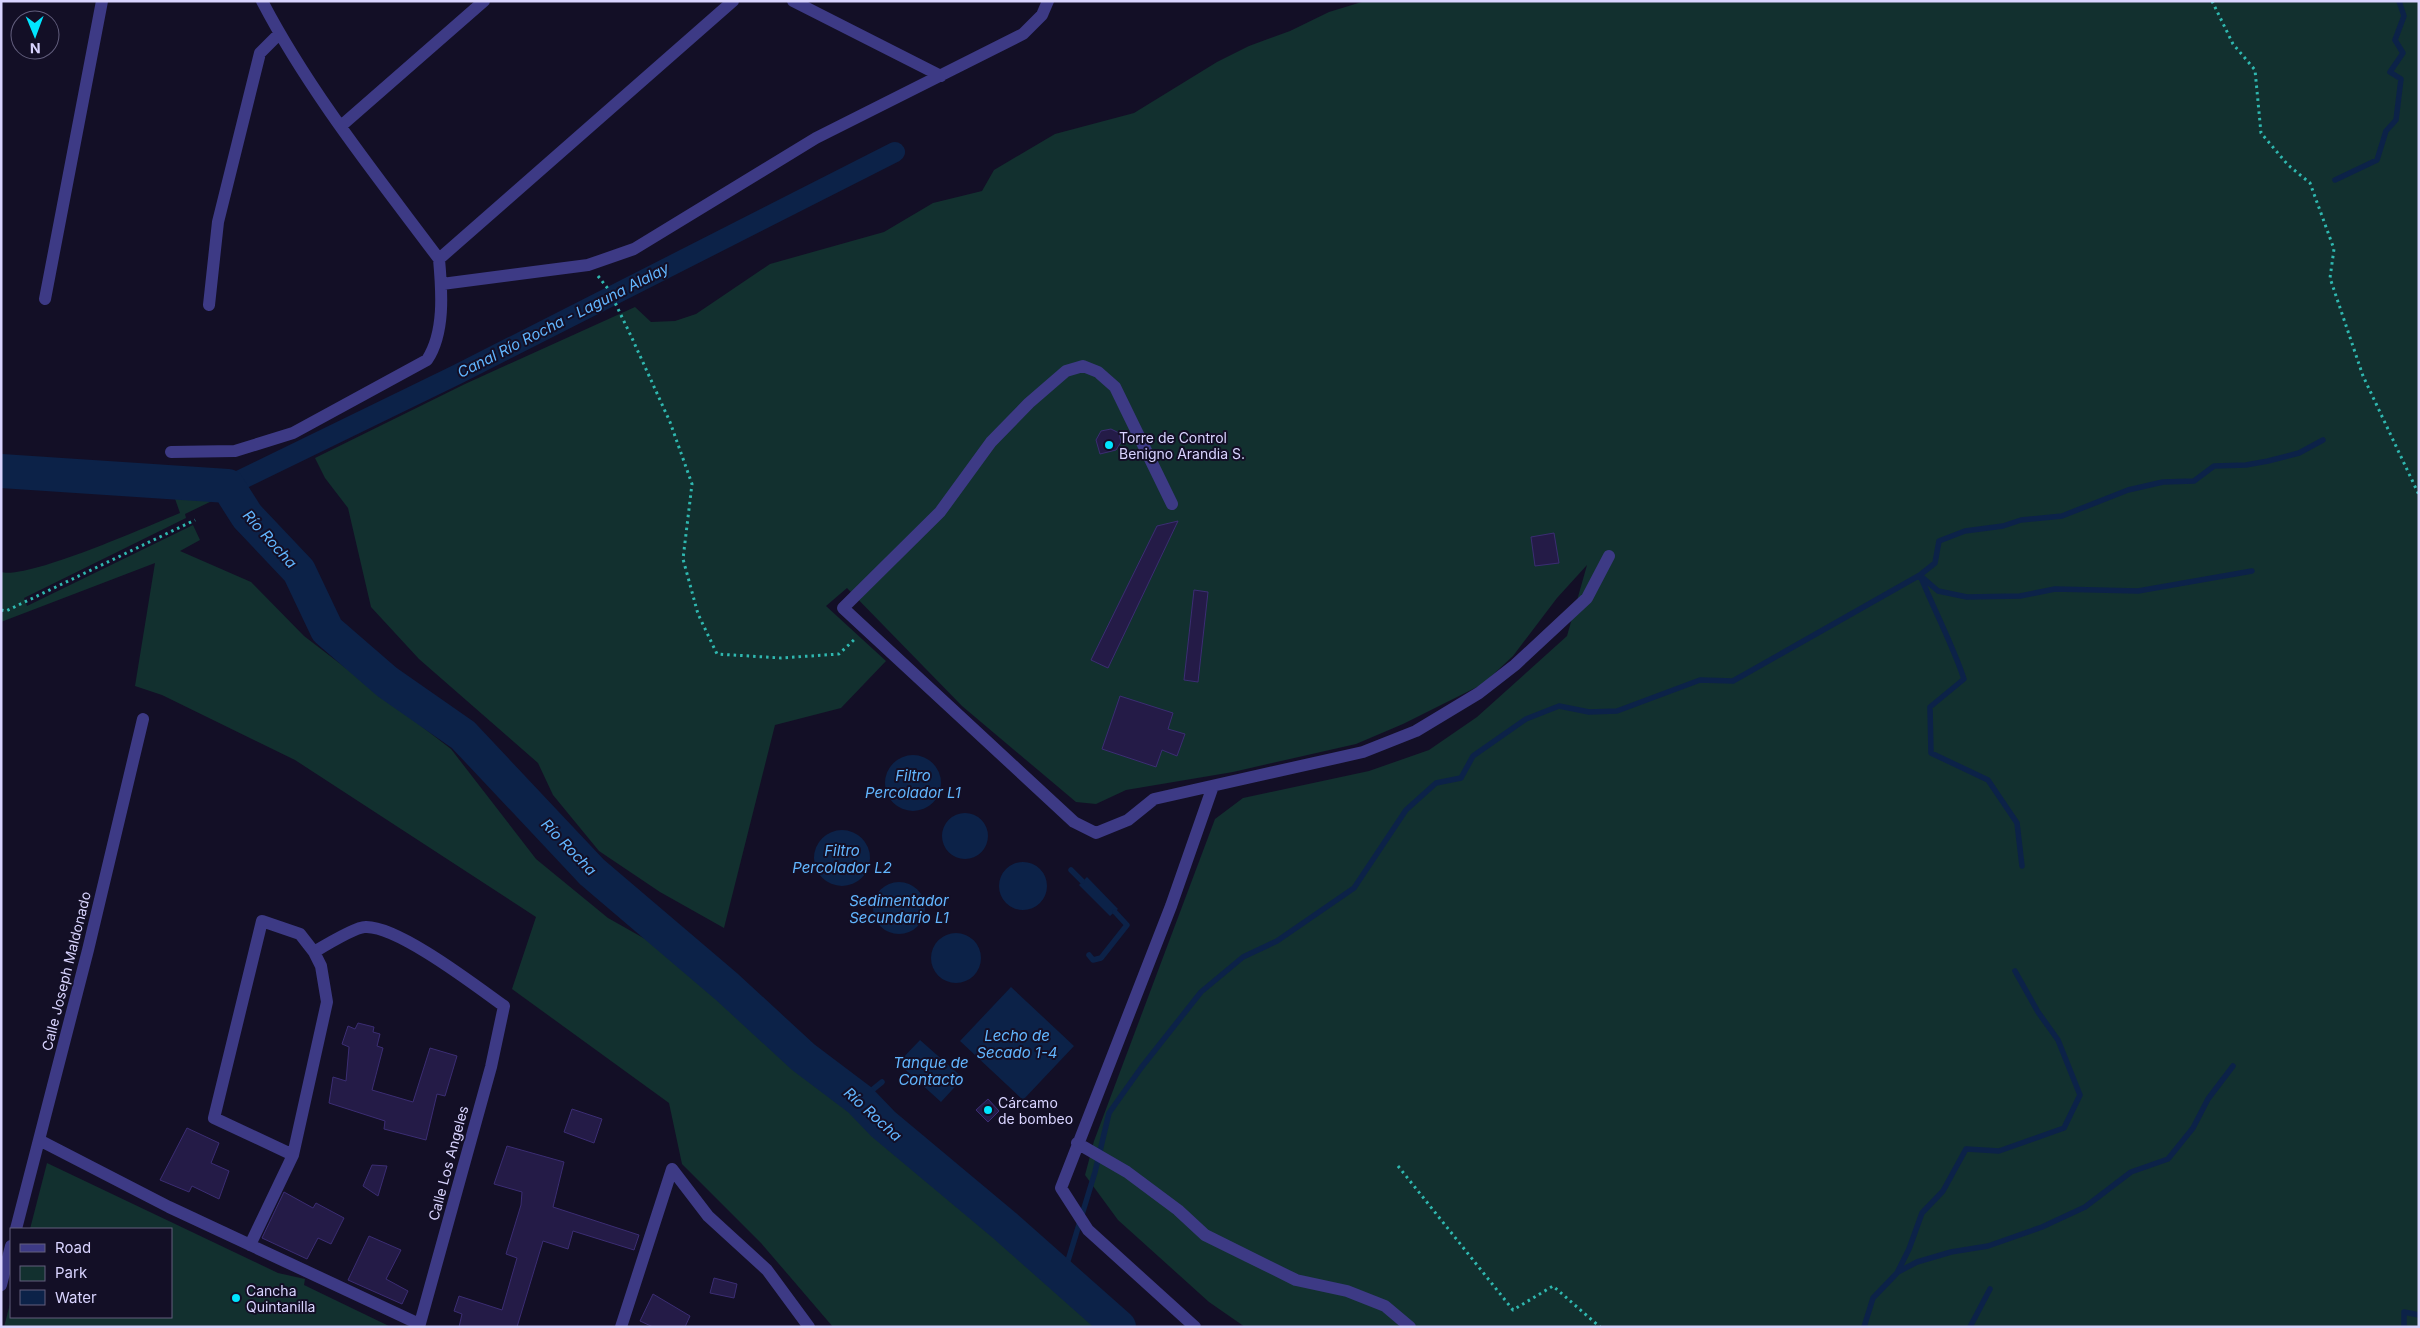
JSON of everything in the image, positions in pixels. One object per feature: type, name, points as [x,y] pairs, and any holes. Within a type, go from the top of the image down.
[{"type":"street","points":[[44,299],[102,1]]},
{"type":"street","points":[[171,452],[235,451],[294,433],[427,360],[435,348],[439,329],[442,284],[439,260],[341,126],[279,34],[262,1]]},
{"type":"street","points":[[341,126],[484,1]]},
{"type":"street","points":[[439,260],[733,1]]},
{"type":"street","points":[[793,1],[941,76]]},
{"type":"street","points":[[442,284],[588,265],[634,249],[816,138],[1023,34],[1042,15],[1048,1]]},
{"type":"street","points":[[208,305],[218,222],[260,53],[279,34]]},
{"type":"street","points":[[1172,504],[1115,388],[1098,372],[1083,366],[1066,371],[1029,403],[991,442],[940,512],[843,608],[1074,822],[1096,833],[1128,820],[1154,799],[1364,752],[1416,731],[1479,692],[1515,665],[1587,598],[1609,556]]},
{"type":"street","name":"Calle Joseph Maldonado","points":[[16,1228],[88,950],[143,719]]},
{"type":"street","points":[[1195,1327],[1088,1230],[1061,1188],[1171,906],[1213,786]]},
{"type":"street","points":[[250,1245],[293,1155],[327,1002],[321,966],[314,952],[300,934],[262,921],[214,1118],[293,1155]]},
{"type":"street","name":"Calle Los Angeles","points":[[314,952],[364,927],[380,929],[435,957],[504,1006],[490,1067],[419,1325]]},
{"type":"street","points":[[38,1140],[168,1206],[419,1325]]},
{"type":"street","points":[[1077,1143],[1127,1172],[1178,1210],[1205,1235],[1296,1280],[1347,1291],[1385,1306],[1410,1327]]},
{"type":"street","points":[[621,1327],[672,1169],[708,1216],[767,1270],[809,1327]]},
{"type":"street","points":[[1,1285],[10,1250]]},
{"type":"path","points":[[2212,1],[2232,44],[2256,70],[2261,133],[2288,165],[2310,183],[2334,248],[2330,278],[2363,376],[2419,495]]},
{"type":"path","points":[[609,290],[670,422],[692,484],[683,559],[698,614],[717,654],[781,658],[839,654],[866,629]]},
{"type":"path","points":[[1,610],[6,611],[19,605],[195,520]]},
{"type":"path","points":[[1398,1166],[1513,1310],[1554,1286],[1600,1327]]},
{"type":"green space","points":[[1365,1],[2419,1],[2419,1327],[1245,1327],[1209,1302],[1118,1220],[1085,1175],[1094,1141],[1215,819],[1243,798],[1369,771],[1429,750],[1477,717],[1567,636],[1587,565],[1557,598],[1513,656],[1483,684],[1403,724],[1356,744],[1233,772],[1126,790],[1096,804],[1076,802],[962,706],[847,588],[826,606],[886,661],[841,708],[775,725],[724,928],[660,892],[599,851],[553,795],[538,763],[419,659],[371,607],[348,508],[325,478],[315,458],[465,384],[635,307],[651,322],[675,321],[696,314],[770,264],[884,232],[933,203],[982,191],[994,170],[1055,134],[1134,113],[1217,62],[1249,46],[1290,31],[1329,12]]},
{"type":"green space","points":[[173,493],[214,500],[185,514],[186,518],[24,598],[27,606],[193,525],[200,540],[180,551],[251,582],[304,636],[451,749],[536,859],[608,918],[670,953],[725,1003],[749,1012],[786,1054],[889,1136],[1105,1327],[833,1327],[761,1243],[682,1164],[669,1103],[512,989],[536,917],[295,760],[162,695],[135,686],[155,563],[1,622],[1,572],[15,572],[35,568],[61,560],[180,513]]},
{"type":"green space","points":[[47,1163],[278,1273],[305,1279],[304,1285],[391,1327],[4,1327],[10,1304],[10,1318],[172,1318],[172,1228],[30,1228]]},
{"type":"water","name":"Filtro Percolador L1","points":[[913,755],[924,757],[933,763],[939,772],[941,783],[939,794],[933,803],[924,809],[913,811],[902,809],[893,803],[887,794],[885,783],[887,772],[893,763],[902,757]]},
{"type":"water","points":[[965,813],[978,817],[984,823],[988,836],[984,849],[978,855],[965,859],[952,855],[946,849],[942,836],[946,823],[952,817]]},
{"type":"water","name":"Filtro Percolador L2","points":[[842,830],[853,832],[862,838],[868,847],[870,858],[868,869],[862,878],[853,884],[842,886],[831,884],[822,878],[816,869],[814,858],[816,847],[822,838],[831,832]]},
{"type":"water","points":[[1018,862],[1028,862],[1040,869],[1047,881],[1047,891],[1040,903],[1028,910],[1018,910],[1010,906],[1003,899],[999,891],[999,881],[1003,873],[1010,866]]},
{"type":"water","points":[[1087,877],[1118,909],[1110,916],[1079,885]]},
{"type":"water","name":"Sedimentador Secundario L1","points":[[894,882],[904,882],[918,889],[925,903],[925,913],[918,927],[904,934],[894,934],[884,930],[877,923],[873,913],[873,903],[877,893],[884,886]]},
{"type":"water","points":[[951,933],[961,933],[974,940],[981,953],[981,963],[974,976],[961,983],[951,983],[942,979],[935,972],[931,963],[931,953],[935,944],[942,937]]},
{"type":"water","name":"Lecho de Secado 1-4","points":[[1011,987],[1074,1046],[1023,1100],[960,1041]]},
{"type":"water","name":"Tanque de Contacto","points":[[920,1040],[963,1078],[941,1102],[898,1063]]},
{"type":"building","name":"Torre de Control Benigno Arandia S.","points":[[1111,429],[1119,433],[1121,442],[1116,450],[1100,454],[1096,440],[1101,431]]},
{"type":"building","points":[[1178,521],[1108,668],[1091,660],[1157,526]]},
{"type":"building","points":[[1554,533],[1559,563],[1535,566],[1531,537]]},
{"type":"building","points":[[1194,590],[1208,592],[1198,682],[1184,680]]},
{"type":"building","points":[[1120,696],[1173,713],[1168,729],[1185,734],[1177,756],[1162,750],[1156,767],[1102,749]]},
{"type":"building","points":[[358,1023],[374,1027],[373,1032],[380,1034],[377,1046],[383,1048],[372,1090],[413,1102],[430,1048],[457,1056],[445,1096],[437,1094],[426,1140],[384,1129],[385,1121],[329,1103],[333,1077],[346,1081],[349,1047],[342,1044],[348,1026],[355,1029]]},
{"type":"building","name":"Cárcamo de bombeo","points":[[988,1099],[999,1111],[988,1122],[976,1110]]},
{"type":"building","points":[[572,1109],[602,1119],[594,1143],[564,1132]]},
{"type":"building","points":[[187,1128],[219,1143],[211,1163],[229,1171],[219,1199],[192,1186],[189,1192],[160,1180]]},
{"type":"building","points":[[507,1146],[564,1162],[553,1207],[639,1235],[634,1250],[573,1231],[568,1249],[543,1241],[517,1327],[459,1327],[462,1314],[454,1311],[459,1296],[502,1310],[517,1258],[506,1254],[521,1205],[522,1192],[494,1184]]},
{"type":"building","points":[[372,1165],[387,1166],[378,1196],[363,1186]]},
{"type":"building","points":[[284,1192],[313,1208],[316,1203],[344,1218],[331,1244],[318,1238],[307,1259],[262,1238]]},
{"type":"building","points":[[369,1236],[401,1250],[386,1279],[408,1291],[402,1304],[348,1280]]},
{"type":"building","points":[[714,1278],[737,1284],[734,1298],[710,1293]]},
{"type":"building","points":[[653,1294],[690,1316],[685,1327],[653,1327],[640,1321]]},
{"type":"waterway","points":[[2335,180],[2377,160],[2386,131],[2396,120],[2401,79],[2390,72],[2403,53],[2395,40],[2404,16],[2399,1]]},
{"type":"waterway","name":"Canal Río Rocha - Laguna Alalay","points":[[228,486],[458,374],[895,152]]},
{"type":"waterway","points":[[1063,1277],[1095,1172],[1109,1113],[1141,1068],[1201,992],[1243,957],[1277,941],[1354,888],[1406,810],[1436,783],[1461,778],[1473,756],[1526,719],[1559,706],[1589,712],[1617,711],[1700,680],[1733,681],[1920,575],[1935,563],[1939,541],[1965,531],[2003,526],[2021,520],[2062,516],[2128,490],[2163,482],[2194,481],[2214,466],[2246,465],[2268,461],[2299,453],[2323,440]]},
{"type":"waterway","name":"Río Rocha","points":[[1,471],[228,486],[247,516],[299,571],[327,630],[387,682],[463,735],[592,872],[727,987],[803,1057],[860,1100],[883,1124],[1005,1226],[1119,1327]]},
{"type":"waterway","points":[[1922,577],[1938,591],[1967,597],[2020,596],[2055,589],[2138,591],[2252,571]]},
{"type":"waterway","points":[[1920,575],[1964,679],[1930,707],[1931,753],[1988,780],[2017,823],[2022,866]]},
{"type":"waterway","points":[[1071,870],[1082,881]]},
{"type":"waterway","points":[[1089,955],[1093,960],[1101,958],[1127,925],[1115,912]]},
{"type":"waterway","points":[[1864,1327],[1873,1298],[1897,1273],[1909,1249],[1922,1213],[1943,1191],[1966,1149],[1999,1151],[2064,1128],[2080,1095],[2058,1040],[2038,1012],[2015,971]]},
{"type":"waterway","points":[[1898,1272],[1917,1262],[1951,1252],[1988,1246],[2042,1227],[2085,1207],[2131,1172],[2168,1159],[2193,1128],[2208,1099],[2233,1066]]},
{"type":"waterway","points":[[860,1100],[882,1082]]},
{"type":"waterway","points":[[1970,1327],[1990,1289]]},
{"type":"waterway","points":[[2404,1327],[2404,1312],[2419,1315]]},
{"type":"place","name":"Torre de Control Benigno Arandia S.","points":[[1109,445]]},
{"type":"place","name":"Cárcamo de bombeo","points":[[988,1110]]},
{"type":"place","name":"Cancha Quintanilla","points":[[236,1298]]}]
